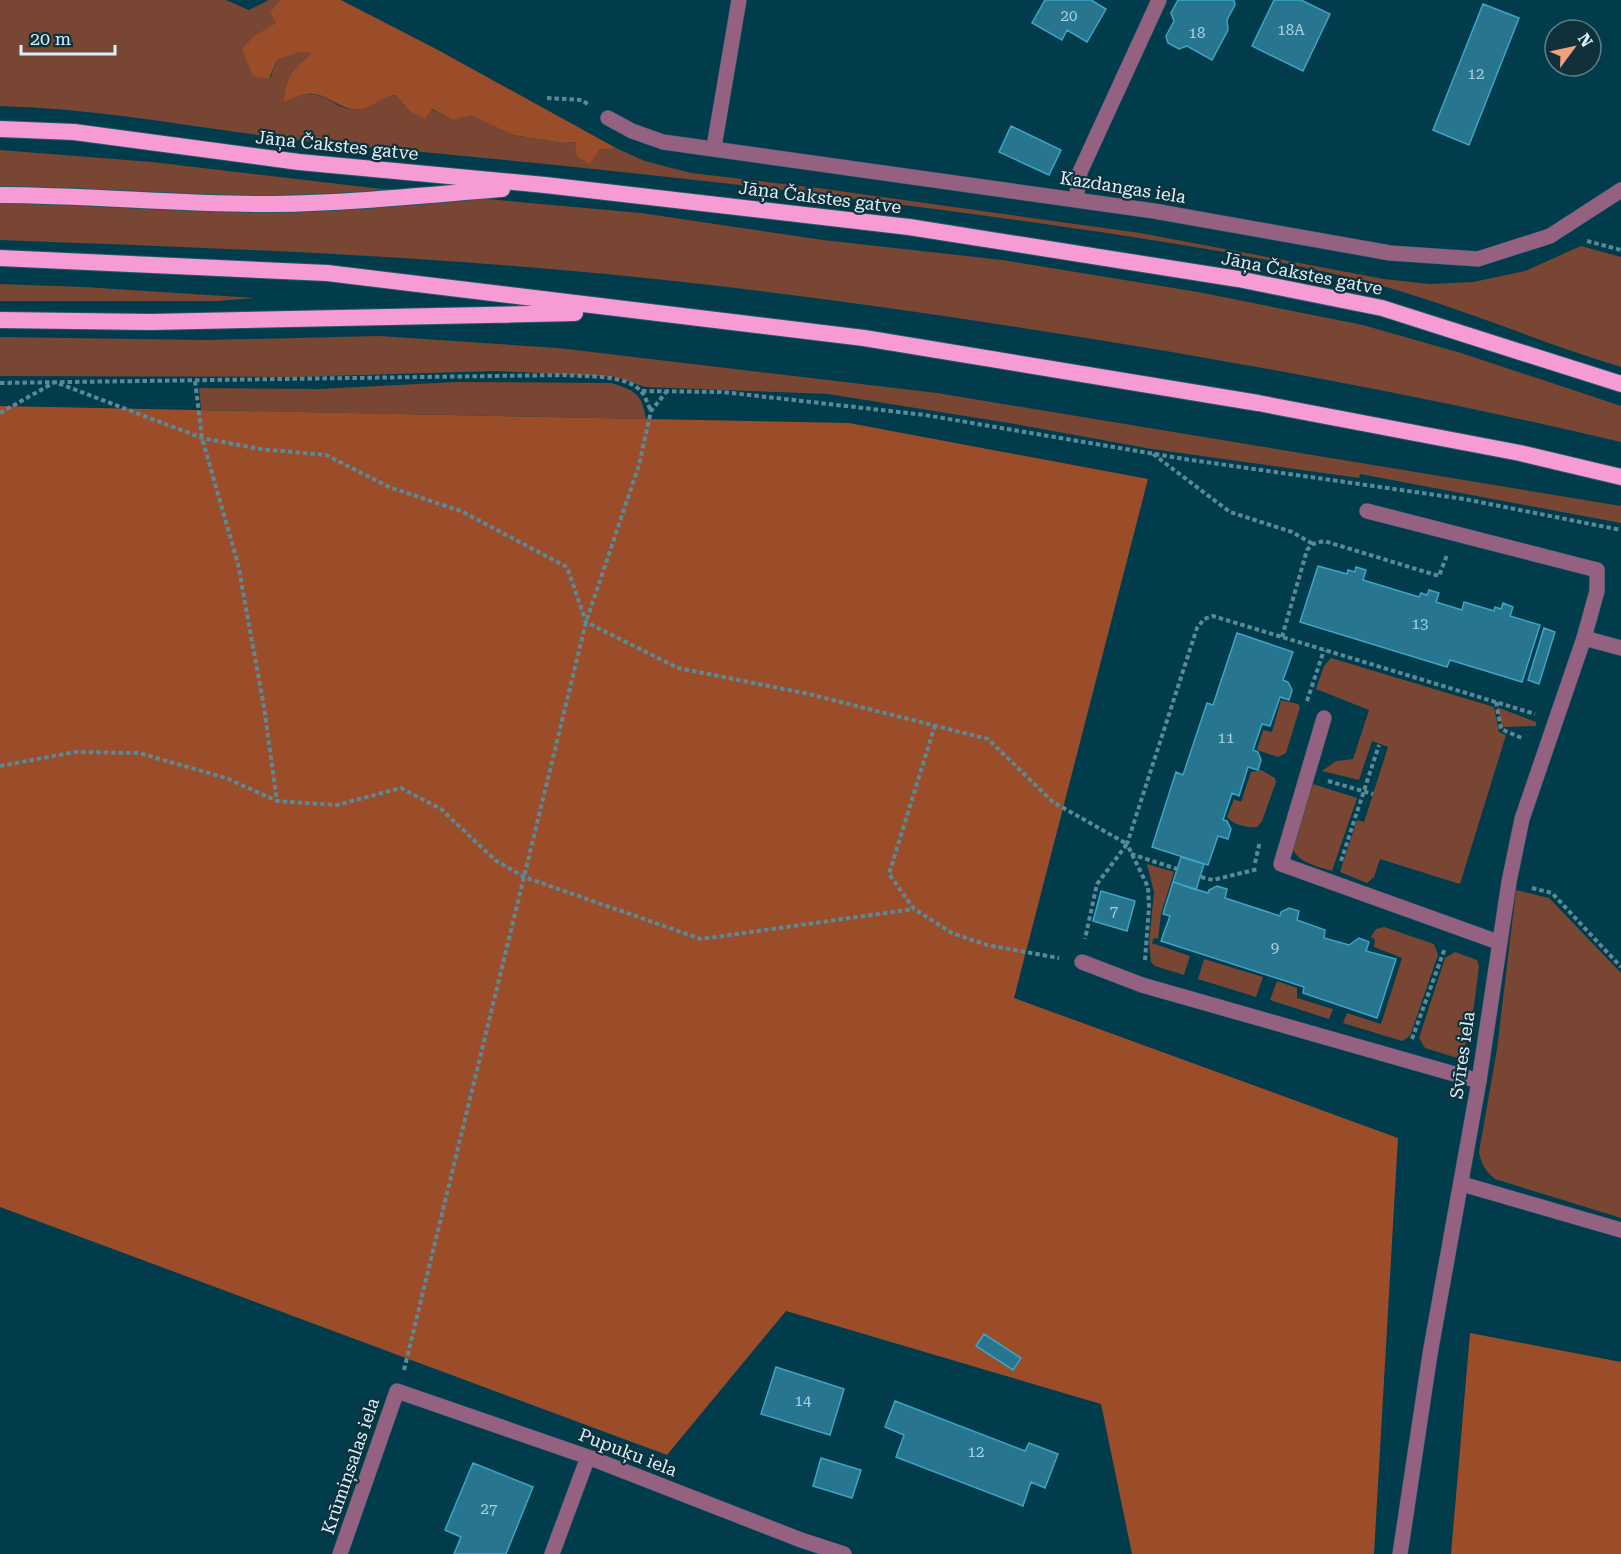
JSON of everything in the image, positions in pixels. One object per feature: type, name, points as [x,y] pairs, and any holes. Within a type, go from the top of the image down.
[{"type":"highway","name":"Jāņa Čakstes gatve","points":[[0,129],[74,132],[299,162],[545,185],[909,227],[1238,279],[1382,308],[1621,384]]},
{"type":"highway","points":[[0,195],[71,195],[273,204],[381,199],[545,185]]},
{"type":"highway","points":[[0,258],[327,273],[864,338],[1235,399],[1520,453],[1621,477]]},
{"type":"highway","points":[[0,320],[163,322],[627,311]]},
{"type":"street","points":[[714,147],[739,0]]},
{"type":"street","points":[[1076,199],[1080,172],[1159,0]]},
{"type":"street","name":"Kazdangas iela","points":[[608,118],[632,131],[663,142],[714,147],[829,167],[1076,199],[1390,253],[1478,259],[1550,236],[1621,190]]},
{"type":"street","points":[[1367,511],[1455,533]]},
{"type":"street","name":"Svīres iela","points":[[1400,1554],[1430,1354],[1462,1184],[1509,882],[1522,819],[1584,638],[1597,591],[1597,570],[1455,533]]},
{"type":"street","points":[[1584,638],[1621,648]]},
{"type":"street","points":[[1324,718],[1281,864],[1498,942]]},
{"type":"street","points":[[1082,962],[1142,985],[1479,1081]]},
{"type":"street","points":[[1462,1184],[1621,1230]]},
{"type":"street","name":"Pupuķu iela","points":[[397,1391],[588,1457],[801,1540],[844,1554]]},
{"type":"street","name":"Krūmiņsalas iela","points":[[340,1554],[397,1391]]},
{"type":"street","points":[[552,1554],[588,1457]]},
{"type":"path","points":[[547,98],[582,100],[608,118]]},
{"type":"path","points":[[0,383],[564,375],[612,379],[634,385],[642,391],[651,411]]},
{"type":"path","points":[[195,381],[202,438],[238,564],[264,707],[277,801]]},
{"type":"path","points":[[0,412],[55,382],[202,438],[260,449],[326,455],[389,487],[461,511],[567,567],[586,621],[678,668],[809,694],[988,739],[1053,802],[1127,844],[1148,887],[1149,907],[1142,985]]},
{"type":"path","points":[[642,391],[723,392],[925,415],[1151,453],[1464,499],[1621,530]]},
{"type":"path","points":[[397,1391],[411,1350],[586,621],[639,465],[651,411],[667,391]]},
{"type":"path","points":[[1151,453],[1230,512],[1292,532],[1313,544]]},
{"type":"path","points":[[1282,637],[1307,550],[1313,544],[1324,541],[1439,576],[1455,533]]},
{"type":"path","points":[[935,725],[889,874],[914,909],[952,933],[987,945],[1082,962],[1088,918],[1097,884],[1127,844],[1197,628],[1204,619],[1213,616],[1556,721]]},
{"type":"path","points":[[1307,703],[1324,650]]},
{"type":"path","points":[[1496,702],[1501,729],[1546,747]]},
{"type":"path","points":[[1334,883],[1379,745]]},
{"type":"path","points":[[0,766],[75,752],[139,753],[226,778],[277,801],[337,805],[401,788],[441,809],[495,860],[524,877],[701,939],[914,909]]},
{"type":"path","points":[[1307,775],[1373,794]]},
{"type":"path","points":[[1261,877],[1256,870],[1255,858],[1262,835]]},
{"type":"path","points":[[1130,854],[1177,869]]},
{"type":"path","points":[[1201,877],[1213,880],[1281,864]]},
{"type":"path","points":[[1509,882],[1552,893],[1621,967]]},
{"type":"path","points":[[1405,1060],[1446,945],[1454,947]]},
{"type":"shaded area","points":[[0,0],[226,0],[249,10],[269,0],[280,0],[270,12],[277,23],[255,35],[270,79],[277,60],[299,51],[313,53],[304,94],[313,94],[350,109],[362,108],[396,95],[409,111],[426,118],[431,109],[453,120],[471,114],[513,135],[562,143],[575,142],[599,150],[616,148],[645,161],[691,173],[818,188],[1140,233],[1384,279],[1429,284],[1473,282],[1525,271],[1581,246],[1621,257],[1621,367],[1404,292],[1287,264],[1159,241],[907,205],[747,186],[302,141],[87,112],[0,106]]},
{"type":"shaded area","points":[[280,0],[341,0],[438,50],[616,148],[599,150],[590,164],[577,157],[575,142],[562,143],[513,135],[471,115],[453,120],[432,109],[425,119],[409,111],[396,95],[361,109],[347,108],[314,94],[301,95],[284,102],[289,79],[312,53],[299,52],[277,60],[269,79],[253,76],[242,49],[255,35],[276,23],[270,12]]},
{"type":"shaded area","points":[[0,150],[152,162],[399,191],[641,213],[823,240],[1002,260],[1198,292],[1363,325],[1461,353],[1621,406],[1621,442],[1419,398],[1216,360],[1080,337],[816,298],[617,275],[481,263],[275,251],[0,240]]},
{"type":"shaded area","points":[[0,284],[255,298],[217,301],[0,301]]},
{"type":"shaded area","points":[[379,336],[558,348],[937,393],[1621,506],[1621,523],[1360,474],[1359,478],[1152,449],[828,394],[645,387],[616,377],[496,371],[294,377],[0,376],[0,337],[206,340]]},
{"type":"shaded area","points":[[457,382],[611,383],[636,394],[642,403],[646,419],[201,410],[199,388],[318,389]]},
{"type":"shaded area","points":[[0,406],[849,423],[1148,479],[1014,998],[1398,1138],[1374,1554],[1132,1554],[1101,1404],[786,1311],[667,1455],[0,1207]]},
{"type":"shaded area","points":[[1331,658],[1494,707],[1499,732],[1506,735],[1460,884],[1380,859],[1374,877],[1367,883],[1340,872],[1357,820],[1364,822],[1388,747],[1372,741],[1359,780],[1322,771],[1336,761],[1353,759],[1369,710],[1316,689],[1324,666]]},
{"type":"shaded area","points":[[1281,700],[1298,704],[1300,707],[1286,753],[1278,757],[1257,750],[1263,730],[1272,732]]},
{"type":"shaded area","points":[[1497,707],[1536,722],[1536,726],[1502,727]]},
{"type":"shaded area","points":[[1261,770],[1275,778],[1276,782],[1262,821],[1257,827],[1233,822],[1227,817],[1234,799],[1241,802],[1251,772]]},
{"type":"shaded area","points":[[1313,784],[1357,798],[1332,871],[1313,865],[1297,856],[1292,845]]},
{"type":"shaded area","points":[[1147,864],[1174,872],[1161,914],[1158,939],[1154,938],[1152,943],[1190,956],[1184,975],[1155,966],[1151,962],[1149,943],[1154,892]]},
{"type":"shaded area","points":[[1516,890],[1549,898],[1621,973],[1621,1218],[1495,1179],[1486,1170],[1481,1160],[1479,1152],[1497,1049]]},
{"type":"shaded area","points":[[1384,927],[1434,944],[1438,955],[1410,1036],[1402,1041],[1343,1023],[1347,1013],[1381,1024],[1402,958],[1374,947],[1375,940],[1371,937],[1376,929]]},
{"type":"shaded area","points":[[1455,952],[1477,960],[1479,966],[1470,1030],[1462,1052],[1457,1058],[1425,1048],[1419,1038],[1445,958]]},
{"type":"shaded area","points":[[1204,959],[1263,977],[1256,997],[1198,979]]},
{"type":"shaded area","points":[[1277,981],[1297,988],[1297,998],[1333,1009],[1329,1019],[1270,1000]]},
{"type":"shaded area","points":[[1470,1333],[1621,1362],[1621,1554],[1451,1554]]},
{"type":"building","points":[[1045,0],[1091,0],[1106,9],[1087,42],[1067,30],[1062,40],[1032,23]]},
{"type":"building","points":[[1178,0],[1234,0],[1235,5],[1227,20],[1228,30],[1212,60],[1187,46],[1179,49],[1168,43],[1166,36],[1174,21],[1171,13]]},
{"type":"building","points":[[1274,0],[1301,0],[1330,14],[1303,71],[1252,46]]},
{"type":"building","points":[[1483,4],[1519,18],[1469,145],[1433,130]]},
{"type":"building","points":[[1011,126],[1061,150],[1049,175],[999,152]]},
{"type":"building","points":[[1318,566],[1347,574],[1348,570],[1355,572],[1356,567],[1366,570],[1363,580],[1419,597],[1421,593],[1427,595],[1429,590],[1439,593],[1436,602],[1462,610],[1464,602],[1494,611],[1495,607],[1501,609],[1503,603],[1513,607],[1510,616],[1540,625],[1522,682],[1450,660],[1447,667],[1300,622]]},
{"type":"building","points":[[1544,628],[1555,632],[1539,684],[1528,680]]},
{"type":"building","points":[[1237,633],[1293,652],[1283,680],[1288,682],[1292,690],[1289,700],[1280,697],[1270,726],[1262,724],[1253,750],[1258,752],[1261,760],[1258,770],[1248,767],[1239,796],[1232,793],[1223,820],[1227,821],[1231,829],[1228,839],[1218,836],[1208,865],[1152,847],[1176,772],[1183,775],[1207,703],[1213,705]]},
{"type":"building","points":[[1181,857],[1204,864],[1196,890],[1173,882]]},
{"type":"building","points":[[1173,882],[1208,893],[1217,886],[1227,889],[1225,898],[1280,916],[1281,912],[1289,908],[1299,911],[1297,920],[1325,930],[1324,938],[1349,945],[1359,938],[1369,942],[1366,951],[1396,959],[1377,1018],[1303,993],[1304,987],[1161,941],[1170,916],[1163,914]]},
{"type":"building","points":[[1101,891],[1135,901],[1127,931],[1093,921]]},
{"type":"building","points":[[984,1334],[1021,1358],[1013,1370],[976,1346]]},
{"type":"building","points":[[776,1367],[844,1389],[830,1435],[761,1414]]},
{"type":"building","points":[[895,1401],[1025,1451],[1029,1443],[1058,1454],[1045,1488],[1031,1482],[1023,1506],[896,1457],[904,1435],[885,1427]]},
{"type":"building","points":[[821,1458],[861,1470],[852,1498],[813,1486]]},
{"type":"building","points":[[473,1463],[533,1487],[506,1554],[454,1554],[461,1537],[445,1530]]}]
